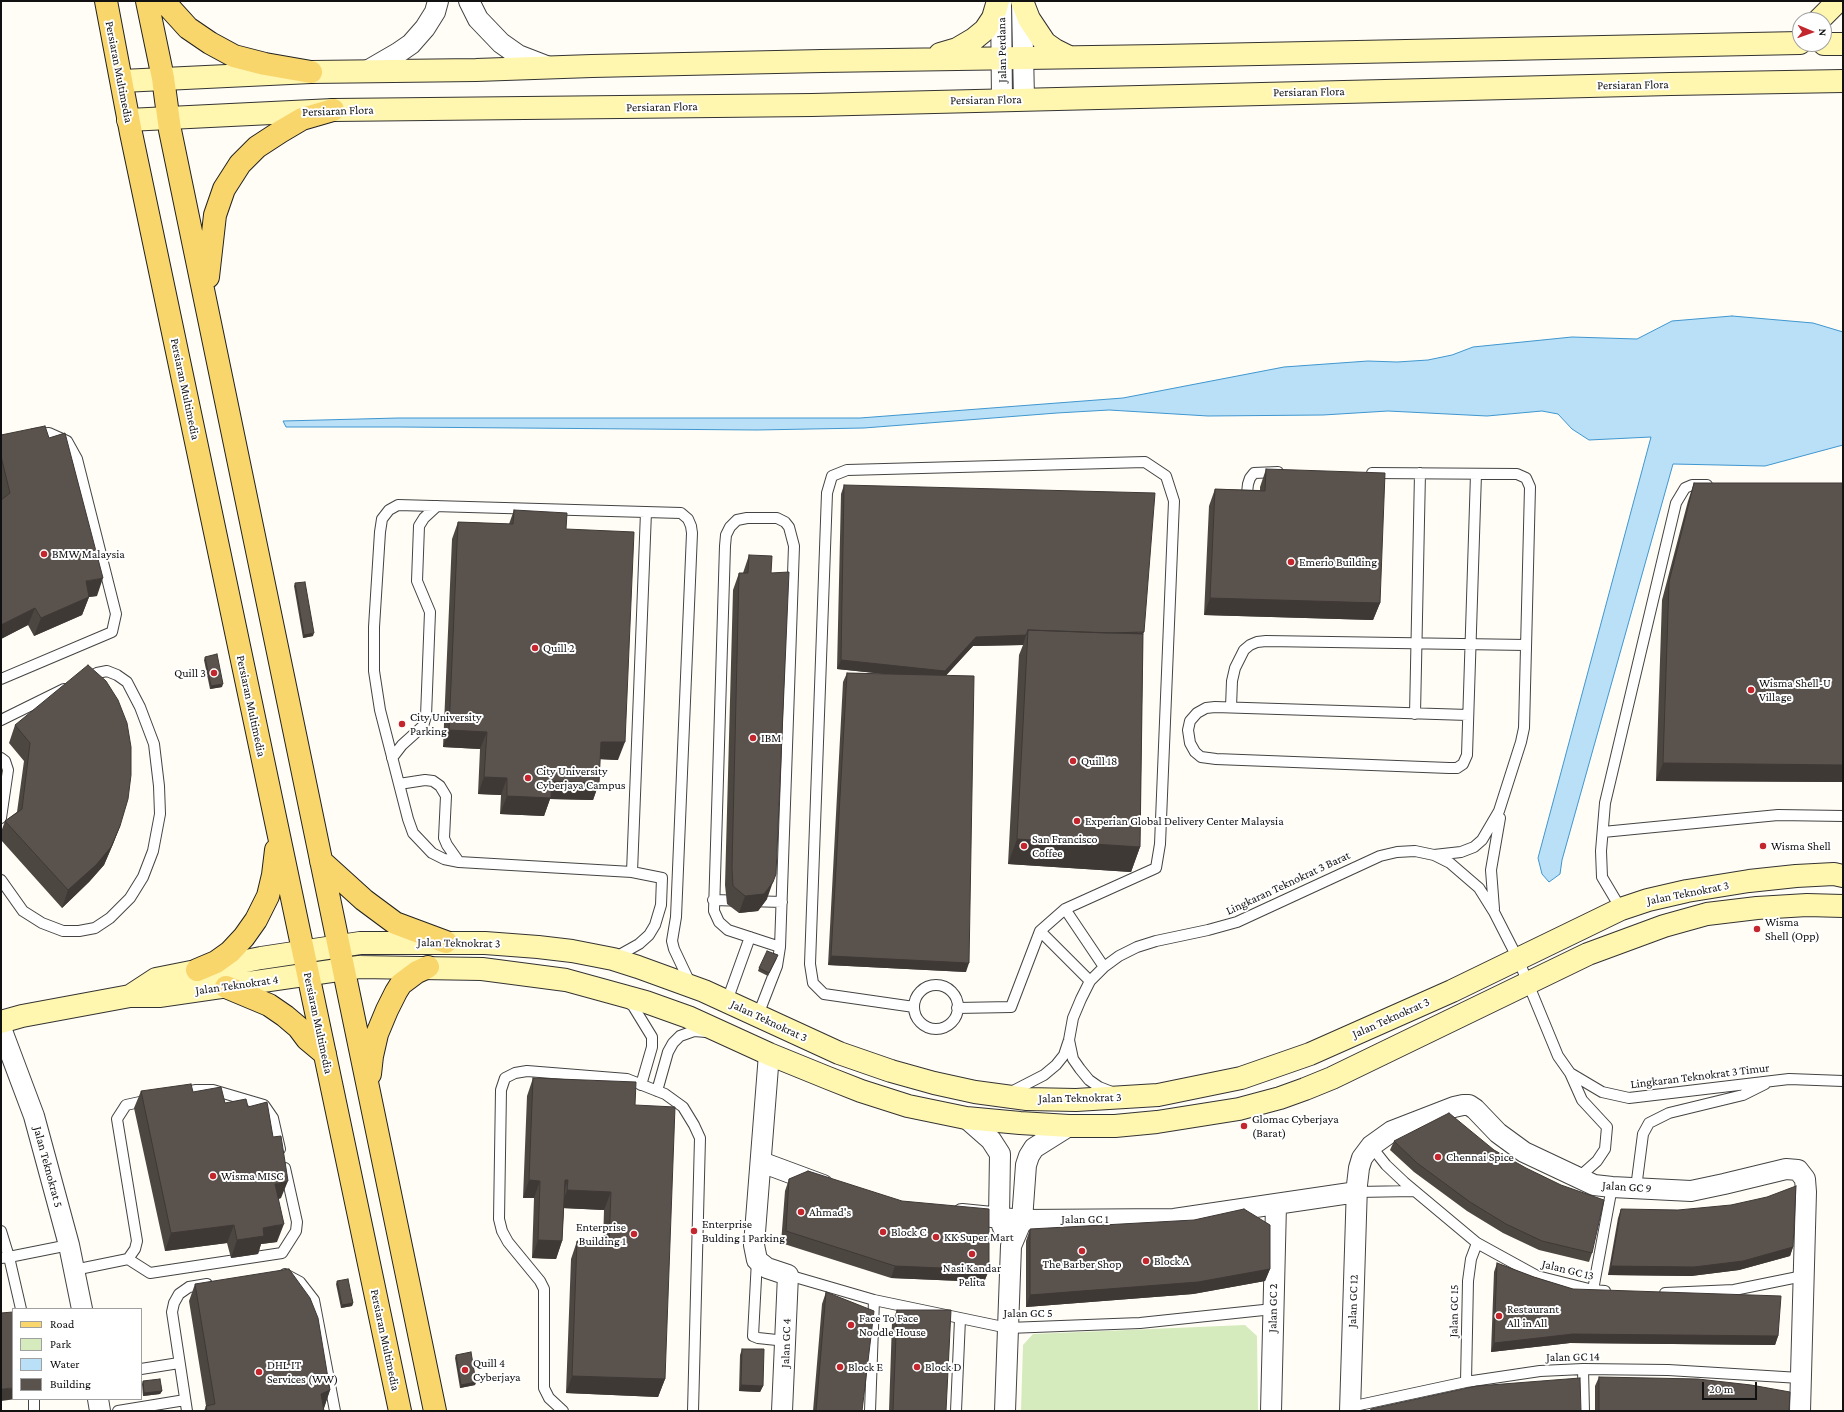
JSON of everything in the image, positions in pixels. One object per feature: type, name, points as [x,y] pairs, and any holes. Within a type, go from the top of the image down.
[{"type":"main road","name":"Persiaran Multimedia","points":[[106,1],[128,120],[400,1411]]},
{"type":"main road","points":[[147,1],[163,78],[168,119],[206,306],[435,1411]]},
{"type":"main road","points":[[165,1],[188,28],[210,43],[234,56],[265,64],[311,72]]},
{"type":"main road","points":[[923,59],[958,49],[974,39],[985,30],[993,18],[998,1]]},
{"type":"main road","points":[[1022,1],[1029,19],[1045,42],[1055,50],[1069,57]]},
{"type":"main road","points":[[1827,12],[1838,1]]},
{"type":"main road","points":[[1777,43],[1792,36]]},
{"type":"main road","points":[[122,81],[311,72],[476,70],[923,59],[1425,52],[1792,43]]},
{"type":"main road","points":[[1832,44],[1843,44]]},
{"type":"main road","name":"Persiaran Flora","points":[[128,120],[333,110],[812,105],[1843,81]]},
{"type":"main road","points":[[206,306],[210,241],[215,215],[224,189],[240,164],[256,147],[302,119],[333,110]]},
{"type":"main road","points":[[196,970],[216,962],[230,952],[244,937],[256,920],[268,896],[273,875],[278,831]]},
{"type":"main road","points":[[321,861],[364,900],[395,923],[446,942]]},
{"type":"main road","name":"Jalan Teknokrat 3","points":[[303,951],[378,942],[446,942],[538,947],[572,951],[612,959],[692,986],[838,1053],[891,1071],[976,1092],[1027,1099],[1076,1100],[1158,1095],[1201,1088],[1241,1078],[1275,1067],[1341,1040],[1518,959],[1621,909],[1648,900],[1695,889],[1796,876],[1834,874],[1843,876]]},
{"type":"main road","name":"Jalan Teknokrat 3","points":[[343,969],[364,967],[428,967],[482,969],[530,974],[566,980],[616,993],[688,1017],[769,1054],[861,1091],[908,1106],[966,1118],[1069,1126],[1115,1126],[1157,1122],[1239,1108],[1280,1098],[1332,1078],[1588,954],[1664,926],[1707,914],[1757,908],[1807,905],[1843,906]]},
{"type":"main road","name":"Jalan Teknokrat 4","points":[[130,996],[156,979],[196,970],[303,951]]},
{"type":"main road","points":[[368,1090],[372,1056],[377,1034],[387,1010],[401,984],[417,972],[428,967]]},
{"type":"main road","name":"Jalan Teknokrat 4","points":[[1,1022],[22,1016],[130,996],[158,996],[343,969]]},
{"type":"main road","points":[[226,987],[249,995],[274,1008],[294,1023],[307,1039],[325,1054]]},
{"type":"street","points":[[367,71],[411,44],[425,28],[435,12],[438,1]]},
{"type":"street","points":[[469,1],[478,19],[501,43],[518,55],[550,67]]},
{"type":"street","name":"Jalan Perdana","points":[[1001,1],[1013,58],[1024,99]]},
{"type":"street","name":"Jalan Perdana","points":[[1002,100],[1013,58],[1022,1]]},
{"type":"street","name":"Jalan Teknokrat 5","points":[[1,1028],[34,1116],[69,1245],[82,1308]]},
{"type":"street","points":[[769,1054],[754,1245],[757,1260],[767,1268],[788,1275]]},
{"type":"street","name":"Jalan GC 9","points":[[1371,1146],[1392,1131],[1454,1107],[1469,1105],[1498,1133],[1524,1152],[1594,1184],[1612,1187],[1690,1191],[1786,1169],[1798,1170],[1805,1179],[1806,1192],[1803,1276]]},
{"type":"street","points":[[966,1118],[991,1140],[1000,1154],[999,1218],[1010,1246],[1005,1411]]},
{"type":"street","points":[[1010,1246],[1022,1220],[1026,1165],[1029,1156],[1034,1148],[1069,1126]]},
{"type":"street","name":"Jalan GC 12","points":[[1350,1409],[1357,1192],[1359,1168],[1362,1158],[1371,1146]]},
{"type":"street","points":[[761,1162],[844,1192]]},
{"type":"street","name":"Jalan GC 1","points":[[943,1212],[1022,1220],[1174,1219],[1357,1192]]},
{"type":"street","name":"Jalan GC 2","points":[[1271,1411],[1276,1205]]},
{"type":"street","name":"Jalan GC 4","points":[[782,1411],[788,1275]]},
{"type":"street","points":[[1800,1411],[1803,1276]]},
{"type":"street","points":[[98,1400],[100,1411]]},
{"type":"lane","points":[[1,679],[112,632],[116,614],[77,459],[67,441],[49,433],[37,433],[23,437]]},
{"type":"lane","points":[[914,1007],[824,994],[813,983],[810,964],[827,493],[832,476],[847,470],[1145,462],[1166,476],[1174,501],[1160,844],[1156,868],[1065,909],[1040,931],[1011,1007],[957,1008]]},
{"type":"lane","points":[[1246,508],[1248,484],[1254,473],[1285,472]]},
{"type":"lane","points":[[1364,472],[1517,474],[1526,478],[1530,487],[1524,728],[1499,811],[1491,827],[1478,843],[1461,852],[1434,856]]},
{"type":"lane","points":[[1415,714],[1420,473]]},
{"type":"lane","points":[[1468,716],[1231,707],[1206,708],[1197,713],[1190,721],[1188,730],[1190,743],[1195,752],[1201,757],[1216,759],[1458,768],[1463,764],[1467,755],[1476,474]]},
{"type":"lane","points":[[1621,909],[1602,877],[1605,803],[1676,503],[1685,488],[1692,485],[1716,485]]},
{"type":"lane","points":[[678,879],[662,878],[632,872],[459,862],[444,859],[432,853],[413,833],[380,710],[374,671],[374,627],[382,520],[389,510],[398,505],[681,513],[688,519],[692,526],[678,879],[676,917],[672,941],[674,949],[692,986]]},
{"type":"lane","points":[[392,758],[402,745],[423,726],[426,716],[430,612],[417,581],[419,526],[424,518],[437,506]]},
{"type":"lane","points":[[632,872],[646,512]]},
{"type":"lane","points":[[758,1015],[777,966],[780,947],[794,546],[789,527],[785,522],[777,518],[747,518],[737,520],[730,527],[726,535],[713,900],[714,911],[719,922],[728,930],[780,947]]},
{"type":"lane","points":[[1231,707],[1232,681],[1235,668],[1244,650],[1257,642],[1526,645]]},
{"type":"lane","points":[[1,720],[97,673],[107,671],[117,675],[127,682],[140,707],[154,744],[160,786],[160,814],[153,851],[143,877],[130,898],[110,918],[95,928],[79,931],[63,930],[42,923],[22,911],[1,880]]},
{"type":"lane","points":[[1,758],[5,761],[8,770],[1,818]]},
{"type":"lane","points":[[399,784],[425,780],[433,781],[440,786],[446,796],[444,838],[459,862]]},
{"type":"lane","points":[[1494,912],[1491,870],[1505,792]]},
{"type":"lane","points":[[1603,832],[1778,815],[1843,816]]},
{"type":"lane","name":"Lingkaran Teknokrat 3 Barat","points":[[1003,1096],[1044,1075],[1056,1065],[1064,1055],[1069,1040],[1073,1018],[1090,981],[1104,967],[1137,947],[1236,922],[1380,856],[1397,852],[1415,852],[1434,856],[1450,863],[1479,888],[1494,912],[1518,959],[1528,983]]},
{"type":"lane","points":[[612,959],[639,944],[649,935],[655,925],[661,905],[662,878]]},
{"type":"lane","points":[[713,900],[782,902]]},
{"type":"lane","points":[[1065,909],[1104,967]]},
{"type":"lane","points":[[1040,931],[1090,981]]},
{"type":"lane","points":[[727,1001],[750,937]]},
{"type":"lane","name":"Lingkaran Teknokrat 3 Timur","points":[[1528,983],[1558,1056],[1570,1073],[1602,1092],[1629,1098],[1772,1080],[1803,1078],[1843,1081]]},
{"type":"lane","points":[[936,985],[949,990],[954,995],[957,1008],[956,1016],[946,1027],[931,1029],[918,1021],[914,1007],[915,1000],[923,989],[936,985]]},
{"type":"lane","points":[[616,993],[633,1006],[652,1037],[652,1047],[641,1085]]},
{"type":"lane","points":[[657,1091],[668,1052],[673,1043],[680,1036],[694,1031],[722,1032]]},
{"type":"lane","name":"Lingkaran Teknokrat 3 Barat","points":[[1069,1040],[1073,1059],[1089,1080],[1099,1087],[1129,1097]]},
{"type":"lane","points":[[563,1411],[549,1398],[544,1388],[544,1289],[540,1281],[508,1242],[502,1231],[499,1219],[501,1090],[505,1078],[515,1073],[527,1071],[627,1079],[665,1094],[683,1107],[700,1138],[693,1411]]},
{"type":"lane","points":[[1570,1073],[1582,1100],[1607,1127],[1605,1149],[1597,1161],[1578,1178]]},
{"type":"lane","points":[[1636,1188],[1643,1134],[1649,1123],[1669,1113],[1743,1095],[1772,1080]]},
{"type":"lane","points":[[128,1259],[150,1273],[282,1253],[296,1232],[297,1222],[273,1118],[264,1105],[213,1090],[196,1090],[173,1095]]},
{"type":"lane","points":[[74,1270],[128,1259],[135,1249],[137,1241],[117,1120],[126,1105],[158,1098]]},
{"type":"lane","name":"Jalan GC 13","points":[[1371,1146],[1386,1165],[1414,1191],[1477,1243],[1537,1276],[1593,1290],[1615,1291]]},
{"type":"lane","points":[[1593,1290],[1612,1187]]},
{"type":"lane","name":"Jalan GC 1","points":[[1357,1192],[1414,1191]]},
{"type":"lane","points":[[1,1231],[5,1258],[21,1308]]},
{"type":"lane","name":"Jalan GC 15","points":[[1466,1382],[1468,1281],[1471,1259],[1477,1243]]},
{"type":"lane","points":[[5,1258],[69,1245]]},
{"type":"lane","points":[[757,1260],[753,1336],[758,1338],[786,1341]]},
{"type":"lane","points":[[279,1271],[300,1282],[314,1300],[335,1411]]},
{"type":"lane","name":"Jalan GC 5","points":[[788,1275],[874,1300],[1008,1328],[1140,1323],[1273,1309]]},
{"type":"lane","points":[[1652,1294],[1734,1290],[1803,1276]]},
{"type":"lane","points":[[187,1411],[172,1312],[174,1303],[179,1294],[189,1287],[219,1282]]},
{"type":"lane","points":[[870,1411],[874,1300]]},
{"type":"lane","points":[[956,1411],[960,1319]]},
{"type":"lane","points":[[142,1368],[179,1364]]},
{"type":"lane","points":[[1583,1369],[1584,1411]]},
{"type":"lane","name":"Jalan GC 14","points":[[1350,1409],[1466,1382],[1540,1371],[1583,1369],[1668,1370],[1800,1378]]},
{"type":"lane","points":[[34,1400],[34,1411]]},
{"type":"lane","points":[[118,1411],[185,1400]]},
{"type":"green space","points":[[1245,1325],[1257,1336],[1258,1411],[1021,1411],[1023,1345],[1033,1334]]},
{"type":"water","points":[[1732,316],[1813,323],[1843,332],[1843,445],[1765,466],[1673,464],[1562,860],[1560,874],[1549,882],[1542,874],[1538,858],[1651,437],[1589,440],[1572,429],[1558,414],[1542,411],[1487,416],[1388,411],[1323,415],[1208,416],[1109,410],[864,428],[757,430],[286,427],[283,421],[398,418],[860,418],[1123,398],[1284,367],[1368,361],[1397,362],[1428,360],[1452,355],[1473,347],[1572,337],[1637,339],[1672,321]]},
{"type":"building","name":"BMW Malaysia","points":[[45,426],[49,438],[65,433],[103,578],[86,581],[89,597],[41,618],[35,608],[1,625],[1,500],[10,493],[1,456],[1,435]]},
{"type":"building","name":"Emerio Building","points":[[1266,469],[1385,473],[1380,603],[1210,598],[1215,489],[1265,491]]},
{"type":"building","name":"Wisma Shell-U Village","points":[[1694,483],[1843,483],[1843,765],[1663,763],[1669,582]]},
{"type":"building","points":[[844,485],[1155,493],[1144,632],[1107,633],[1028,630],[1026,635],[976,637],[945,671],[841,660]]},
{"type":"building","name":"Quill 2","points":[[514,510],[567,513],[566,529],[634,532],[625,742],[601,742],[599,783],[552,781],[551,798],[507,796],[507,778],[484,777],[487,732],[449,730],[458,522],[513,524]]},
{"type":"building","name":"IBM","points":[[749,555],[772,556],[771,573],[789,572],[776,874],[773,882],[764,894],[745,896],[733,886],[732,867],[739,573],[748,573]]},
{"type":"building","points":[[305,582],[314,633],[304,635],[295,583]]},
{"type":"building","name":"Quill 18","points":[[1028,630],[1143,634],[1140,847],[1017,839]]},
{"type":"building","points":[[217,654],[223,684],[211,686],[205,657]]},
{"type":"building","points":[[88,665],[106,681],[118,700],[127,723],[131,747],[131,775],[128,799],[120,826],[111,847],[96,865],[68,890],[5,821],[22,809],[30,743],[15,725]]},
{"type":"building","points":[[847,673],[974,676],[969,963],[831,956]]},
{"type":"building","points":[[767,951],[778,955],[769,973],[759,968]]},
{"type":"building","name":"Enterprise Building 1","points":[[533,1078],[636,1082],[635,1105],[675,1107],[665,1379],[572,1376],[577,1241],[609,1242],[611,1192],[567,1190],[568,1180],[565,1180],[562,1241],[538,1240],[540,1181],[529,1180]]},
{"type":"building","name":"Wisma MISC","points":[[191,1084],[193,1092],[221,1087],[225,1103],[246,1099],[248,1107],[267,1102],[273,1137],[281,1136],[288,1181],[275,1184],[284,1224],[263,1228],[264,1236],[237,1240],[234,1225],[171,1233],[141,1091]]},
{"type":"building","points":[[1449,1113],[1494,1150],[1526,1168],[1561,1185],[1604,1200],[1592,1253],[1542,1241],[1506,1224],[1470,1202],[1417,1163],[1394,1141]]},
{"type":"building","name":"Block C","points":[[808,1171],[902,1201],[989,1209],[989,1270],[895,1266],[786,1231],[789,1179]]},
{"type":"building","points":[[1796,1186],[1793,1247],[1743,1261],[1694,1267],[1611,1266],[1621,1209],[1678,1210],[1731,1205],[1767,1197]]},
{"type":"building","name":"Block A","points":[[1244,1209],[1270,1225],[1270,1269],[1198,1282],[1030,1295],[1030,1229],[1194,1220]]},
{"type":"building","points":[[1497,1263],[1534,1277],[1573,1289],[1781,1296],[1778,1336],[1573,1334],[1494,1343]]},
{"type":"building","name":"DHL IT Services (WW)","points":[[289,1269],[310,1298],[318,1318],[330,1390],[321,1394],[324,1411],[207,1411],[206,1406],[215,1404],[195,1284]]},
{"type":"building","points":[[348,1279],[353,1303],[342,1305],[337,1281]]},
{"type":"building","name":"Block E","points":[[826,1292],[874,1311],[862,1411],[816,1411]]},
{"type":"building","name":"Block D","points":[[897,1310],[951,1310],[946,1411],[893,1411]]},
{"type":"building","points":[[12,1312],[12,1388],[1,1389],[1,1313]]},
{"type":"building","points":[[742,1349],[764,1349],[763,1386],[741,1385]]},
{"type":"building","points":[[471,1352],[476,1382],[461,1385],[456,1355]]},
{"type":"building","points":[[1599,1377],[1698,1379],[1751,1385],[1790,1392],[1789,1411],[1599,1411]]},
{"type":"building","points":[[1580,1378],[1581,1411],[1370,1411],[1371,1409],[1477,1386]]},
{"type":"building","points":[[160,1379],[162,1391],[144,1393],[143,1381]]},
{"type":"place","name":"BMW Malaysia","points":[[44,554]]},
{"type":"place","name":"Emerio Building","points":[[1291,562]]},
{"type":"place","name":"Quill 2","points":[[535,648]]},
{"type":"place","name":"Quill 3","points":[[214,673]]},
{"type":"place","name":"Wisma Shell-U Village","points":[[1751,690]]},
{"type":"place","name":"City University Parking","points":[[402,724]]},
{"type":"place","name":"IBM","points":[[753,738]]},
{"type":"place","name":"Quill 18","points":[[1073,761]]},
{"type":"place","name":"City University Cyberjaya Campus","points":[[528,778]]},
{"type":"place","name":"Experian Global Delivery Center Malaysia","points":[[1077,821]]},
{"type":"place","name":"San Francisco Coffee","points":[[1024,846]]},
{"type":"place","name":"Wisma Shell","points":[[1763,846]]},
{"type":"place","name":"Wisma Shell (Opp)","points":[[1757,929]]},
{"type":"place","name":"Glomac Cyberjaya (Barat)","points":[[1244,1126]]},
{"type":"place","name":"Chennai Spice","points":[[1438,1157]]},
{"type":"place","name":"Wisma MISC","points":[[213,1176]]},
{"type":"place","name":"Ahmad's","points":[[801,1212]]},
{"type":"place","name":"Enterprise Bulding 1 Parking","points":[[694,1231]]},
{"type":"place","name":"Block C","points":[[883,1232]]},
{"type":"place","name":"Enterprise Building 1","points":[[634,1234]]},
{"type":"place","name":"KK Super Mart","points":[[936,1237]]},
{"type":"place","name":"The Barber Shop","points":[[1082,1251]]},
{"type":"place","name":"Nasi Kandar Pelita","points":[[972,1254]]},
{"type":"place","name":"Block A","points":[[1146,1261]]},
{"type":"place","name":"Restaurant All in All","points":[[1499,1316]]},
{"type":"place","name":"Face To Face Noodle House","points":[[851,1325]]},
{"type":"place","name":"Block E","points":[[840,1367]]},
{"type":"place","name":"Block D","points":[[917,1367]]},
{"type":"place","name":"Quill 4 Cyberjaya","points":[[465,1370]]},
{"type":"place","name":"DHL IT Services (WW)","points":[[259,1372]]}]
